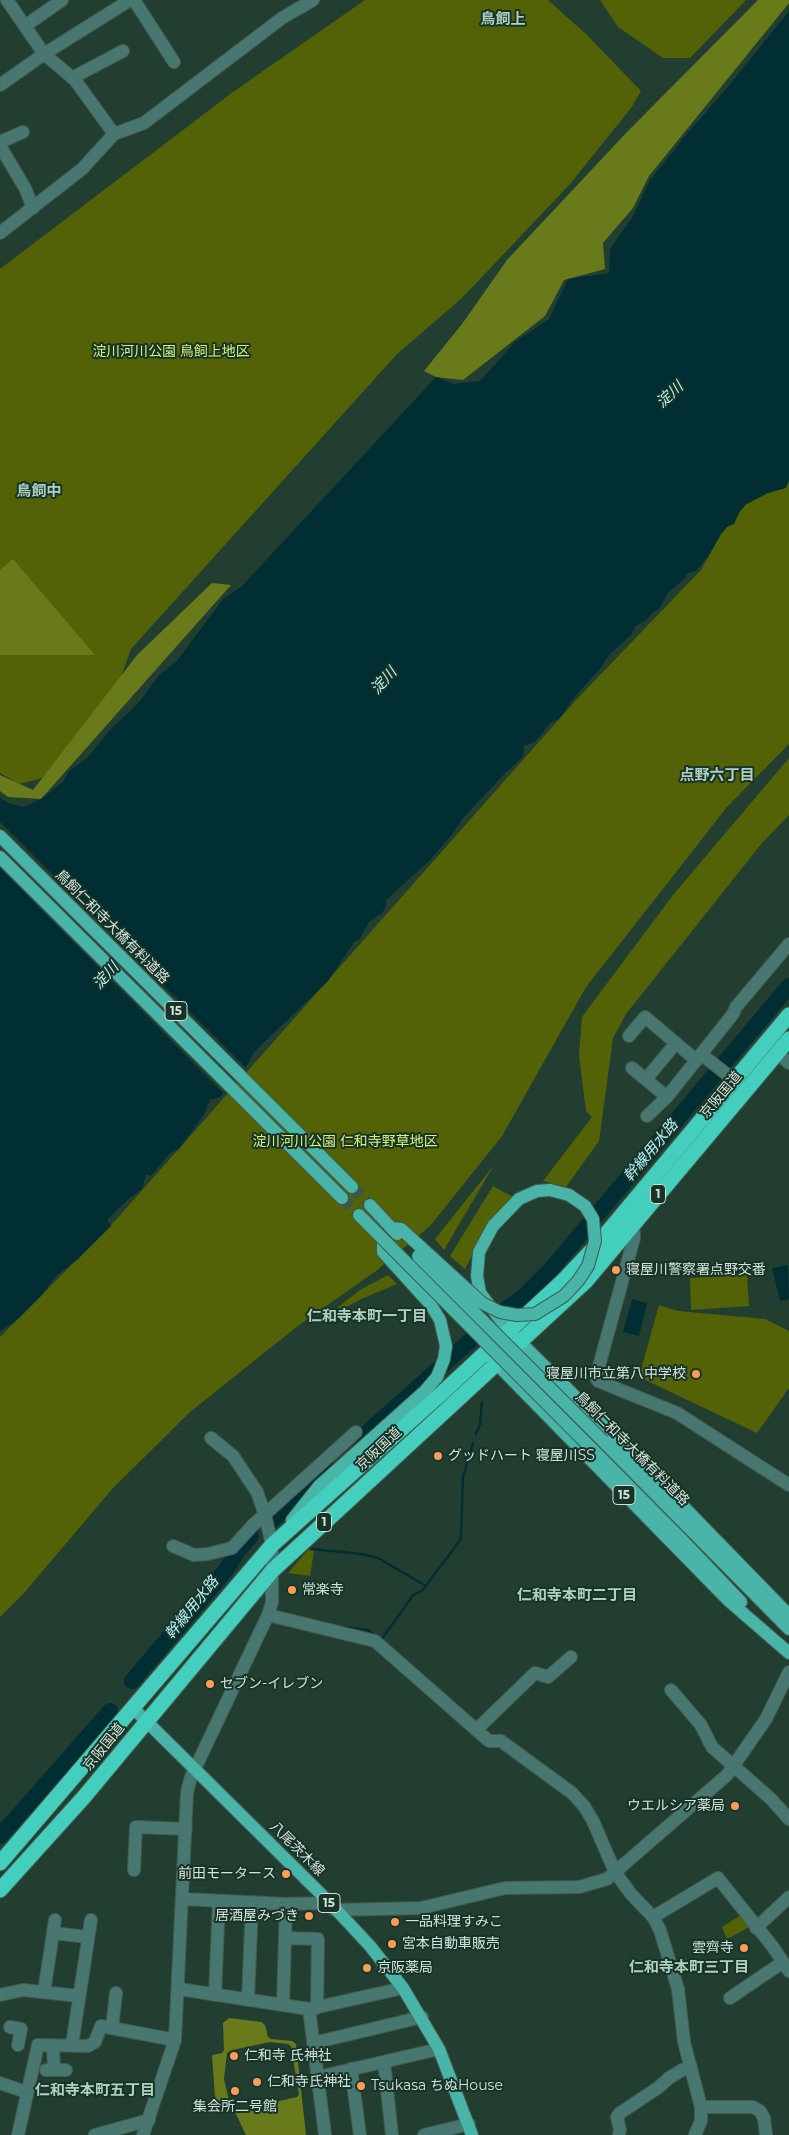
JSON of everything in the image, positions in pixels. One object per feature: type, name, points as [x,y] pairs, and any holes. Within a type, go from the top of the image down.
[{"type":"highway","name":"京阪国道","points":[[0,1863],[272,1545],[442,1393],[564,1280],[596,1246],[730,1077],[789,1015]]},
{"type":"highway","name":"京阪国道","points":[[0,1890],[84,1797],[272,1571],[586,1281],[633,1224],[783,1058],[789,1039]]},
{"type":"main road","name":"鳥飼仁和寺大橋有料道路","points":[[0,836],[352,1187]]},
{"type":"main road","name":"15","points":[[0,857],[342,1198]]},
{"type":"main road","name":"15","points":[[391,1228],[401,1229],[482,1303],[500,1312],[517,1315],[535,1314],[564,1296],[578,1281],[588,1266],[596,1241],[593,1219],[585,1206],[569,1195],[550,1190],[537,1191],[519,1199],[493,1226],[480,1252],[477,1276],[480,1294],[508,1331],[608,1429],[789,1615]]},
{"type":"main road","name":"鳥飼仁和寺大橋有料道路","points":[[370,1205],[789,1629]]},
{"type":"main road","name":"鳥飼仁和寺大橋有料道路","points":[[360,1215],[684,1542],[767,1632]]},
{"type":"main road","points":[[272,1545],[320,1486],[425,1391],[437,1377],[444,1359],[446,1346],[440,1320],[431,1305],[383,1252],[383,1239]]},
{"type":"main road","name":"15","points":[[485,1352],[729,1601],[789,1653]]},
{"type":"main road","name":"八尾茨木線","points":[[133,1708],[196,1768],[370,1946],[404,1988],[439,2049],[470,2130]]},
{"type":"street","points":[[6,0],[44,54],[72,78],[114,134]]},
{"type":"street","points":[[25,26],[62,0]]},
{"type":"street","points":[[0,85],[44,54],[132,0],[174,62]]},
{"type":"street","points":[[0,233],[282,18],[314,0]]},
{"type":"street","points":[[72,78],[123,51]]},
{"type":"street","points":[[82,169],[114,134],[144,123]]},
{"type":"street","points":[[23,132],[0,144],[25,188],[33,208]]},
{"type":"street","points":[[647,1116],[667,1097],[734,1014],[736,1007],[789,944]]},
{"type":"street","points":[[629,1036],[645,1017],[676,1043],[715,1064],[730,1077]]},
{"type":"street","points":[[646,1079],[676,1043]]},
{"type":"street","points":[[632,1068],[667,1097]]},
{"type":"street","points":[[633,1224],[634,1238],[596,1377],[598,1381],[677,1413],[789,1485]]},
{"type":"street","points":[[174,1546],[194,1555],[208,1554],[232,1548],[265,1515],[356,1432]]},
{"type":"street","points":[[143,2135],[175,2040],[188,1792],[191,1777],[268,1615],[272,1602],[272,1545],[265,1515],[256,1492],[246,1474],[232,1456],[210,1438]]},
{"type":"street","points":[[339,1449],[349,1459]]},
{"type":"street","points":[[268,1615],[375,1641],[489,1741],[501,1741],[572,1792],[584,1806],[593,1821],[615,1872],[631,1894],[653,1918],[660,1930],[678,1989],[684,2042],[701,2107],[701,2121],[695,2135]]},
{"type":"street","points":[[476,1730],[535,1673],[548,1677],[571,1656]]},
{"type":"street","points":[[183,1899],[332,1907],[421,1908],[505,1888],[579,1887],[607,1879],[727,1774],[766,1719],[789,1672]]},
{"type":"street","points":[[672,1690],[700,1725],[712,1747],[771,1799],[789,1819]]},
{"type":"street","points":[[134,1870],[136,1827],[186,1829]]},
{"type":"street","points":[[653,1918],[718,1878],[756,1928],[774,1947],[786,1967],[730,1998]]},
{"type":"street","points":[[756,1928],[789,1897]]},
{"type":"street","points":[[215,1995],[219,1901]]},
{"type":"street","points":[[248,2000],[252,1902]]},
{"type":"street","points":[[282,2005],[286,1904]]},
{"type":"street","points":[[72,2045],[91,1920]]},
{"type":"street","points":[[44,1992],[54,1926],[88,1938]]},
{"type":"street","points":[[285,1938],[318,1939],[313,2008],[313,2043],[325,2135]]},
{"type":"street","points":[[179,1989],[313,2008],[404,1988]]},
{"type":"street","points":[[0,1995],[23,1990],[79,1996]]},
{"type":"street","points":[[112,2028],[116,1993]]},
{"type":"street","points":[[313,2043],[422,2017]]},
{"type":"street","points":[[10,2027],[21,2029],[18,2043],[38,2045],[88,2046],[95,2042],[101,2026],[175,2040]]},
{"type":"street","points":[[18,2135],[26,2092],[38,2045]]},
{"type":"street","points":[[53,2046],[55,2070]]},
{"type":"street","points":[[318,2077],[439,2049]]},
{"type":"street","points":[[384,2062],[392,2135]]},
{"type":"street","points":[[619,2135],[620,2130],[617,2117],[620,2112],[659,2088],[669,2078],[682,2070],[690,2068]]},
{"type":"street","points":[[351,2069],[360,2135]]},
{"type":"street","points":[[0,2083],[26,2092]]},
{"type":"street","points":[[701,2107],[753,2107],[760,2111],[764,2118],[766,2135]]},
{"type":"street","points":[[95,2135],[149,2120]]},
{"type":"street","points":[[424,2135],[470,2130]]},
{"type":"green space","name":"淀川河川公園 鳥飼上地区","points":[[365,0],[548,0],[587,35],[641,91],[631,108],[570,184],[462,298],[397,354],[131,649],[116,691],[67,754],[42,778],[19,784],[0,773],[0,269],[233,92]]},
{"type":"green space","points":[[600,0],[746,0],[690,58],[663,58],[618,27]]},
{"type":"green space","points":[[758,0],[789,0],[789,3],[649,176],[633,208],[603,243],[605,269],[564,280],[545,316],[463,380],[436,377],[424,371],[462,324],[507,260],[627,132]]},
{"type":"green space","name":"淀川河川公園 仁和寺野草地区","points":[[789,483],[789,744],[727,807],[586,987],[502,1136],[430,1226],[376,1271],[299,1325],[190,1412],[113,1488],[24,1593],[0,1617],[0,1337],[114,1222],[576,700],[701,570],[721,534],[752,497]]},
{"type":"green space","points":[[13,559],[95,655],[0,655],[0,570]]},
{"type":"green space","points":[[212,583],[231,585],[41,799],[8,797],[0,791],[0,775],[33,790],[137,655]]},
{"type":"green space","points":[[789,758],[789,815],[762,843],[626,1014],[613,1038],[599,1141],[566,1187],[543,1181],[592,1117],[586,1111],[579,1055],[582,1017],[673,895]]},
{"type":"green space","points":[[494,1165],[444,1250],[435,1239]]},
{"type":"green space","points":[[493,1186],[513,1197],[490,1221],[465,1269],[450,1256]]},
{"type":"green space","points":[[388,1275],[397,1284],[361,1299],[318,1323],[360,1290]]},
{"type":"green space","points":[[747,1275],[749,1306],[691,1310],[690,1278]]},
{"type":"green space","points":[[659,1305],[678,1311],[765,1319],[789,1331],[789,1388],[757,1433],[639,1377]]},
{"type":"green space","points":[[308,1550],[314,1551],[310,1576],[288,1573]]},
{"type":"green space","points":[[741,1915],[752,1926],[727,1939],[722,1927]]},
{"type":"green space","points":[[229,2018],[261,2022],[265,2025],[268,2037],[271,2039],[292,2041],[296,2044],[306,2135],[246,2135],[235,2112],[216,2111],[212,2055],[222,2053],[224,2050],[223,2023]],"holes":[[[270,2042],[291,2046],[299,2095],[244,2109],[234,2108],[230,2105],[224,2079],[227,2053],[232,2050]]]},
{"type":"water","name":"淀川","points":[[789,11],[789,479],[786,488],[768,493],[745,505],[734,524],[727,527],[721,534],[709,555],[696,571],[687,573],[685,578],[668,593],[659,609],[636,626],[631,635],[609,655],[600,669],[577,694],[559,719],[550,723],[536,741],[524,746],[523,757],[507,771],[463,818],[450,837],[430,860],[386,900],[386,907],[382,913],[369,922],[359,940],[355,941],[328,981],[254,1052],[248,1064],[220,1097],[210,1100],[203,1116],[179,1149],[170,1153],[151,1176],[146,1174],[142,1189],[127,1200],[107,1220],[111,1226],[78,1259],[56,1276],[42,1295],[18,1319],[0,1331],[0,798],[8,803],[23,807],[41,799],[63,782],[69,771],[87,758],[108,732],[140,701],[159,675],[176,662],[223,599],[241,587],[436,377],[454,384],[480,381],[515,342],[549,319],[568,279],[609,273],[610,249],[632,218],[650,180]]},
{"type":"water","points":[[788,1265],[789,1299],[780,1301],[772,1268]]},
{"type":"water","points":[[632,1299],[647,1303],[639,1336],[623,1332]]},
{"type":"pier","points":[[0,822],[247,1069],[225,1095],[0,868]]},
{"type":"waterway","name":"幹線用水路","points":[[506,1309],[523,1297],[552,1268],[789,986]]},
{"type":"waterway","name":"幹線用水路","points":[[363,1436],[489,1324]]},
{"type":"waterway","points":[[476,1434],[480,1424],[482,1402]]},
{"type":"waterway","points":[[381,1640],[413,1595],[422,1591],[461,1539],[463,1477],[473,1443]]},
{"type":"waterway","name":"幹線用水路","points":[[273,1520],[328,1469]]},
{"type":"waterway","name":"幹線用水路","points":[[132,1681],[226,1570],[237,1552],[251,1536]]},
{"type":"waterway","points":[[312,1549],[362,1554],[378,1558],[426,1586]]},
{"type":"waterway","points":[[344,1627],[368,1630],[374,1635]]},
{"type":"waterway","name":"幹線用水路","points":[[0,1836],[110,1711]]},
{"type":"tunnel","points":[[352,1187],[370,1205]]},
{"type":"tunnel","points":[[342,1198],[359,1215]]},
{"type":"place","name":"寝屋川警察署点野交番","points":[[616,1270]]},
{"type":"place","name":"寝屋川市立第八中学校","points":[[696,1374]]},
{"type":"place","name":"グッドハート 寝屋川SS","points":[[438,1456]]},
{"type":"place","name":"常楽寺","points":[[292,1590]]},
{"type":"place","name":"セブン-イレブン","points":[[210,1684]]},
{"type":"place","name":"ウエルシア薬局","points":[[735,1806]]},
{"type":"place","name":"前田モータース","points":[[286,1874]]},
{"type":"place","name":"居酒屋みづき","points":[[309,1916]]},
{"type":"place","name":"一品料理すみこ","points":[[395,1922]]},
{"type":"place","name":"宮本自動車販売","points":[[392,1944]]},
{"type":"place","name":"雲齊寺","points":[[744,1948]]},
{"type":"place","name":"京阪薬局","points":[[367,1968]]},
{"type":"place","name":"仁和寺 氏神社","points":[[234,2056]]},
{"type":"place","name":"仁和寺氏神社","points":[[257,2082]]},
{"type":"place","name":"Tsukasa ちぬHouse","points":[[361,2086]]},
{"type":"place","name":"集会所二号館","points":[[235,2091]]},
{"type":"district","name":"鳥飼上","points":[[503,20]]},
{"type":"district","name":"鳥飼中","points":[[39,492]]},
{"type":"district","name":"点野六丁目","points":[[717,776]]},
{"type":"district","name":"仁和寺本町一丁目","points":[[367,1317]]},
{"type":"district","name":"仁和寺本町二丁目","points":[[577,1596]]},
{"type":"district","name":"仁和寺本町三丁目","points":[[689,1968]]},
{"type":"district","name":"仁和寺本町五丁目","points":[[95,2091]]}]
